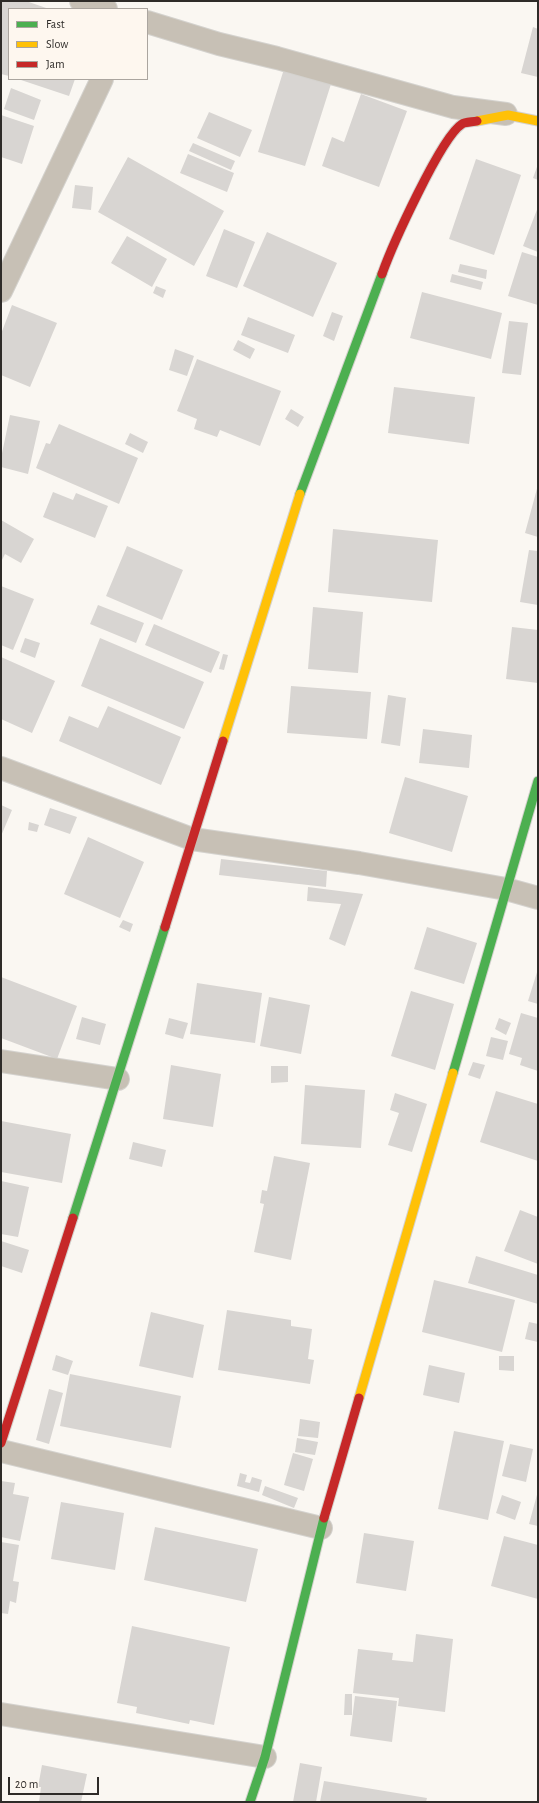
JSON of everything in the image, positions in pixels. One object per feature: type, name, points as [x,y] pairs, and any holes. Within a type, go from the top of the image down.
[{"type":"street","points":[[81,1],[103,8]]},
{"type":"street","points":[[148,22],[219,44],[285,60],[453,106],[508,114],[538,121]]},
{"type":"street","points":[[1,291],[102,80]]},
{"type":"street","points":[[1,1443],[118,1079],[296,505],[391,250],[442,146],[462,124],[508,114]]},
{"type":"street","points":[[1,768],[192,839],[359,863],[506,889],[538,898]]},
{"type":"street","points":[[250,1802],[265,1757],[321,1528],[538,781]]},
{"type":"street","points":[[1,1061],[118,1079]]},
{"type":"street","points":[[1,1451],[321,1528]]},
{"type":"street","points":[[1,1714],[265,1757]]},
{"type":"building","points":[[1,1],[26,1],[46,8],[8,8],[8,76],[1,74]]},
{"type":"building","points":[[533,27],[538,29],[538,77],[521,73]]},
{"type":"building","points":[[284,69],[331,84],[305,166],[258,152]]},
{"type":"building","points":[[21,80],[75,80],[69,96]]},
{"type":"building","points":[[11,88],[41,100],[34,120],[4,109]]},
{"type":"building","points":[[361,94],[407,111],[379,187],[322,166],[332,137],[344,142]]},
{"type":"building","points":[[209,112],[252,130],[240,157],[197,138]]},
{"type":"building","points":[[1,115],[34,126],[22,164],[1,157]]},
{"type":"building","points":[[193,143],[235,161],[231,170],[189,151]]},
{"type":"building","points":[[188,154],[234,173],[227,192],[180,173]]},
{"type":"building","points":[[128,157],[224,211],[194,266],[98,212]]},
{"type":"building","points":[[476,159],[521,175],[494,255],[449,239]]},
{"type":"building","points":[[538,164],[538,180],[533,178]]},
{"type":"building","points":[[75,185],[93,187],[91,210],[72,208]]},
{"type":"building","points":[[538,207],[538,252],[523,246]]},
{"type":"building","points":[[224,229],[255,242],[237,288],[206,276]]},
{"type":"building","points":[[267,232],[337,263],[313,317],[243,286]]},
{"type":"building","points":[[127,236],[167,259],[152,287],[111,263]]},
{"type":"building","points":[[522,252],[538,257],[538,305],[508,296]]},
{"type":"building","points":[[460,264],[487,270],[486,279],[458,272]]},
{"type":"building","points":[[452,274],[483,282],[481,290],[450,282]]},
{"type":"building","points":[[156,286],[166,290],[163,298],[153,293]]},
{"type":"building","points":[[422,292],[502,313],[491,359],[410,338]]},
{"type":"building","points":[[12,305],[57,323],[30,387],[1,375],[1,334]]},
{"type":"building","points":[[332,312],[343,316],[334,341],[323,336]]},
{"type":"building","points":[[248,317],[295,335],[288,353],[241,335]]},
{"type":"building","points":[[509,321],[528,323],[521,375],[502,373]]},
{"type":"building","points":[[238,340],[255,349],[250,359],[233,350]]},
{"type":"building","points":[[175,349],[194,356],[187,376],[169,370]]},
{"type":"building","points":[[197,359],[281,391],[260,446],[220,430],[217,437],[194,429],[197,419],[177,411]]},
{"type":"building","points":[[394,387],[475,397],[469,444],[388,433]]},
{"type":"building","points":[[291,409],[304,417],[298,427],[285,419]]},
{"type":"building","points":[[10,415],[40,421],[28,474],[1,467],[1,458]]},
{"type":"building","points":[[59,424],[138,458],[119,504],[36,468],[46,443],[50,444]]},
{"type":"building","points":[[130,433],[148,442],[143,453],[125,444]]},
{"type":"building","points":[[538,485],[538,537],[525,533]]},
{"type":"building","points":[[53,492],[73,500],[76,493],[108,506],[95,538],[43,517]]},
{"type":"building","points":[[1,520],[34,539],[21,563],[5,554],[1,562]]},
{"type":"building","points":[[333,529],[438,540],[432,602],[328,592]]},
{"type":"building","points":[[127,546],[183,570],[162,620],[106,596]]},
{"type":"building","points":[[529,550],[538,551],[538,605],[520,602]]},
{"type":"building","points":[[1,586],[34,599],[13,650],[1,645]]},
{"type":"building","points":[[98,605],[144,623],[136,643],[90,624]]},
{"type":"building","points":[[313,607],[363,612],[358,673],[308,669]]},
{"type":"building","points":[[154,624],[220,652],[211,673],[145,645]]},
{"type":"building","points":[[512,627],[538,630],[538,683],[506,679]]},
{"type":"building","points":[[25,638],[40,643],[35,658],[20,652]]},
{"type":"building","points":[[100,638],[204,682],[184,729],[81,686]]},
{"type":"building","points":[[223,654],[228,655],[224,670],[219,669]]},
{"type":"building","points":[[1,657],[55,681],[32,733],[1,719]]},
{"type":"building","points":[[291,686],[371,692],[367,739],[287,733]]},
{"type":"building","points":[[388,695],[406,698],[400,746],[381,743]]},
{"type":"building","points":[[108,706],[181,737],[161,785],[59,741],[69,716],[98,728]]},
{"type":"building","points":[[423,729],[472,735],[469,768],[419,763]]},
{"type":"building","points":[[405,777],[468,796],[452,852],[389,833]]},
{"type":"building","points":[[1,805],[12,810],[1,836]]},
{"type":"building","points":[[50,808],[77,817],[70,834],[44,825]]},
{"type":"building","points":[[29,822],[39,825],[37,832],[28,830]]},
{"type":"building","points":[[88,837],[144,862],[120,918],[64,894]]},
{"type":"building","points":[[221,859],[327,871],[326,887],[219,875]]},
{"type":"building","points":[[308,887],[363,894],[345,946],[329,939],[341,904],[307,901]]},
{"type":"building","points":[[123,920],[133,924],[130,932],[119,927]]},
{"type":"building","points":[[427,927],[477,943],[464,984],[414,969]]},
{"type":"building","points":[[538,969],[538,1004],[528,1001]]},
{"type":"building","points":[[1,977],[77,1006],[57,1059],[1,1038]]},
{"type":"building","points":[[197,983],[262,993],[255,1043],[190,1034]]},
{"type":"building","points":[[411,991],[454,1004],[435,1070],[391,1056]]},
{"type":"building","points":[[269,997],[310,1005],[301,1054],[260,1046]]},
{"type":"building","points":[[521,1013],[538,1018],[538,1071],[520,1065],[522,1058],[509,1054]]},
{"type":"building","points":[[82,1017],[106,1024],[100,1045],[76,1039]]},
{"type":"building","points":[[169,1018],[188,1023],[183,1039],[165,1034]]},
{"type":"building","points":[[499,1018],[511,1023],[506,1035],[495,1029]]},
{"type":"building","points":[[491,1037],[508,1041],[503,1060],[486,1056]]},
{"type":"building","points":[[473,1062],[485,1065],[480,1079],[468,1075]]},
{"type":"building","points":[[171,1065],[221,1074],[213,1127],[163,1119]]},
{"type":"building","points":[[271,1066],[288,1066],[288,1082],[271,1083]]},
{"type":"building","points":[[305,1085],[365,1090],[361,1148],[301,1144]]},
{"type":"building","points":[[496,1091],[538,1104],[538,1161],[480,1142]]},
{"type":"building","points":[[395,1093],[427,1104],[412,1152],[388,1145],[399,1113],[390,1110]]},
{"type":"building","points":[[1,1121],[71,1134],[62,1183],[1,1172]]},
{"type":"building","points":[[133,1142],[166,1150],[162,1167],[129,1159]]},
{"type":"building","points":[[274,1156],[310,1163],[291,1260],[254,1252],[264,1204],[260,1203],[262,1190],[267,1191]]},
{"type":"building","points":[[1,1181],[29,1187],[18,1237],[1,1234]]},
{"type":"building","points":[[520,1210],[538,1217],[538,1264],[504,1251]]},
{"type":"building","points":[[1,1241],[29,1250],[22,1273],[1,1266]]},
{"type":"building","points":[[476,1256],[538,1275],[538,1304],[468,1283]]},
{"type":"building","points":[[434,1280],[515,1300],[502,1352],[422,1332]]},
{"type":"building","points":[[227,1310],[291,1320],[291,1326],[312,1329],[308,1359],[314,1360],[310,1384],[218,1370]]},
{"type":"building","points":[[151,1312],[204,1325],[193,1378],[139,1366]]},
{"type":"building","points":[[529,1322],[538,1324],[538,1342],[525,1339]]},
{"type":"building","points":[[56,1355],[73,1361],[68,1375],[52,1370]]},
{"type":"building","points":[[499,1356],[514,1356],[514,1371],[499,1370]]},
{"type":"building","points":[[429,1365],[465,1373],[459,1403],[423,1395]]},
{"type":"building","points":[[70,1374],[181,1396],[171,1448],[60,1426]]},
{"type":"building","points":[[49,1389],[63,1393],[49,1444],[36,1440]]},
{"type":"building","points":[[300,1419],[320,1422],[318,1438],[298,1436]]},
{"type":"building","points":[[454,1431],[504,1441],[488,1520],[438,1509]]},
{"type":"building","points":[[297,1438],[318,1442],[315,1455],[295,1452]]},
{"type":"building","points":[[510,1444],[533,1449],[526,1482],[502,1476]]},
{"type":"building","points":[[293,1453],[313,1459],[304,1491],[284,1485]]},
{"type":"building","points":[[240,1473],[247,1475],[245,1482],[250,1483],[252,1477],[262,1480],[259,1492],[237,1486]]},
{"type":"building","points":[[1,1481],[15,1483],[13,1494],[29,1497],[20,1541],[1,1537]]},
{"type":"building","points":[[265,1486],[298,1498],[294,1508],[262,1495]]},
{"type":"building","points":[[538,1491],[538,1526],[529,1524]]},
{"type":"building","points":[[502,1495],[521,1502],[515,1520],[496,1513]]},
{"type":"building","points":[[61,1502],[124,1513],[115,1570],[51,1559]]},
{"type":"building","points":[[155,1527],[258,1549],[246,1602],[144,1580]]},
{"type":"building","points":[[364,1533],[414,1541],[406,1591],[356,1583]]},
{"type":"building","points":[[504,1536],[538,1545],[538,1599],[491,1586]]},
{"type":"building","points":[[1,1542],[19,1545],[13,1581],[19,1582],[16,1603],[10,1601],[8,1614],[1,1613]]},
{"type":"building","points":[[132,1626],[230,1647],[214,1725],[190,1720],[189,1724],[136,1713],[137,1707],[117,1703]]},
{"type":"building","points":[[416,1634],[453,1639],[445,1712],[398,1706],[399,1698],[353,1693],[358,1649],[393,1653],[392,1660],[413,1662]]},
{"type":"building","points":[[345,1694],[352,1694],[352,1715],[344,1715]]},
{"type":"building","points":[[355,1696],[397,1701],[392,1742],[350,1736]]},
{"type":"building","points":[[300,1763],[322,1767],[316,1802],[293,1802]]},
{"type":"building","points":[[42,1765],[87,1774],[81,1802],[39,1802],[41,1787],[38,1787]]},
{"type":"building","points":[[324,1781],[427,1798],[426,1802],[320,1802]]},
{"type":"traffic: fast","points":[[300,494],[382,274]]},
{"type":"traffic: fast","points":[[453,1073],[538,781]]},
{"type":"traffic: fast","points":[[73,1218],[165,927]]},
{"type":"traffic: fast","points":[[250,1802],[265,1757],[324,1518]]},
{"type":"traffic: slow","points":[[477,121],[508,115],[538,121]]},
{"type":"traffic: slow","points":[[223,741],[300,494]]},
{"type":"traffic: slow","points":[[359,1398],[453,1073]]},
{"type":"traffic: jam","points":[[382,274],[406,218],[442,149],[453,133],[462,124],[477,121]]},
{"type":"traffic: jam","points":[[165,927],[223,741]]},
{"type":"traffic: jam","points":[[1,1443],[73,1218]]},
{"type":"traffic: jam","points":[[324,1518],[359,1398]]}]
